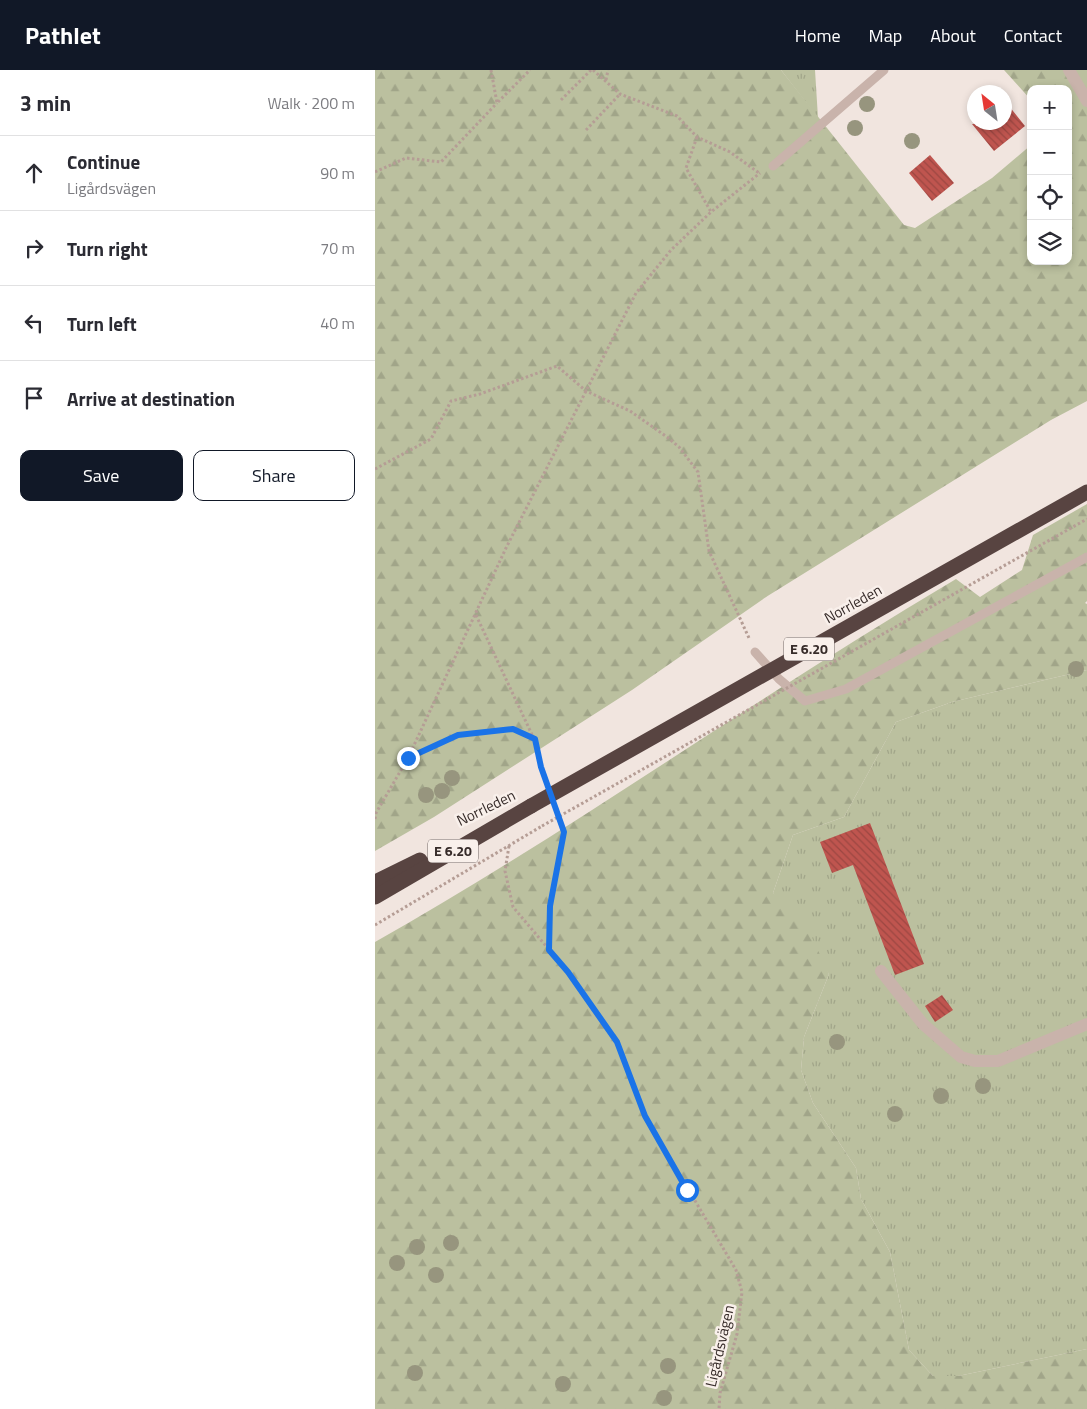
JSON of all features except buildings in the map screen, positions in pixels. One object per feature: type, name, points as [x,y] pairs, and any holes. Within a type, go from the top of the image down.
[{"type":"highway","name":"Norrleden","points":[[375,897],[531,806],[1087,492]]},
{"type":"highway","name":"Norrleden","points":[[375,882],[531,806]]},
{"type":"street","points":[[1069,70],[1087,101]]},
{"type":"street","points":[[881,971],[923,1024],[961,1057],[975,1061],[998,1061],[1087,1024]]},
{"type":"lane","points":[[773,166],[884,70]]},
{"type":"lane","points":[[755,652],[779,679],[805,701],[846,689],[1087,557]]},
{"type":"path","points":[[491,70],[497,103]]},
{"type":"path","points":[[375,172],[406,158],[441,162],[530,70]]},
{"type":"path","points":[[561,100],[592,70],[606,80],[620,94],[677,116],[697,137],[730,152],[760,173]]},
{"type":"path","points":[[606,80],[608,70]]},
{"type":"path","points":[[586,130],[620,94]]},
{"type":"path","points":[[697,137],[686,168],[711,212]]},
{"type":"path","points":[[375,819],[376,812],[408,758],[506,548],[636,293],[671,250],[711,212],[760,173],[773,166]]},
{"type":"path","points":[[375,469],[431,439],[451,401],[480,394],[557,366],[586,391],[630,411],[660,432],[679,447],[698,472],[709,551],[755,652]]},
{"type":"path","points":[[375,925],[542,826],[1087,520]]},
{"type":"path","points":[[476,614],[535,739],[547,786]]},
{"type":"path","points":[[408,758],[458,735],[513,729],[535,739]]},
{"type":"path","points":[[549,950],[550,906],[564,832],[554,804]]},
{"type":"path","name":"Ligårdsvägen","points":[[509,846],[505,871],[513,907],[568,972],[617,1042],[645,1116],[736,1270],[742,1292],[737,1334],[720,1393],[719,1409]]},
{"type":"green space","points":[[375,70],[781,70],[904,225],[915,228],[992,178],[1027,148],[1027,265],[1072,265],[1072,85],[1027,85],[1027,96],[1004,70],[1087,70],[1087,401],[1051,420],[766,597],[632,690],[434,817],[375,851]]},
{"type":"green space","points":[[781,70],[815,70],[818,118]]},
{"type":"green space","points":[[1087,504],[1087,601],[1085,603],[1087,604],[1087,670],[952,702],[896,722],[844,817],[793,835],[773,893],[801,914],[829,974],[804,1037],[801,1070],[813,1103],[856,1168],[861,1199],[890,1252],[909,1350],[933,1376],[958,1376],[1087,1349],[1087,1409],[375,1409],[375,942],[522,854],[810,669],[956,579],[980,597],[1022,570],[1033,535]]},
{"type":"green space","points":[[1087,670],[1087,1349],[958,1376],[933,1376],[909,1350],[890,1252],[861,1199],[856,1168],[813,1103],[801,1070],[804,1037],[829,974],[773,893],[793,835],[844,817],[896,722],[952,702]]},
{"type":"route","points":[[408,758],[458,735],[513,729],[535,739],[541,767],[564,832],[550,906],[549,950],[568,972],[617,1042],[645,1116],[687,1190]]}]
